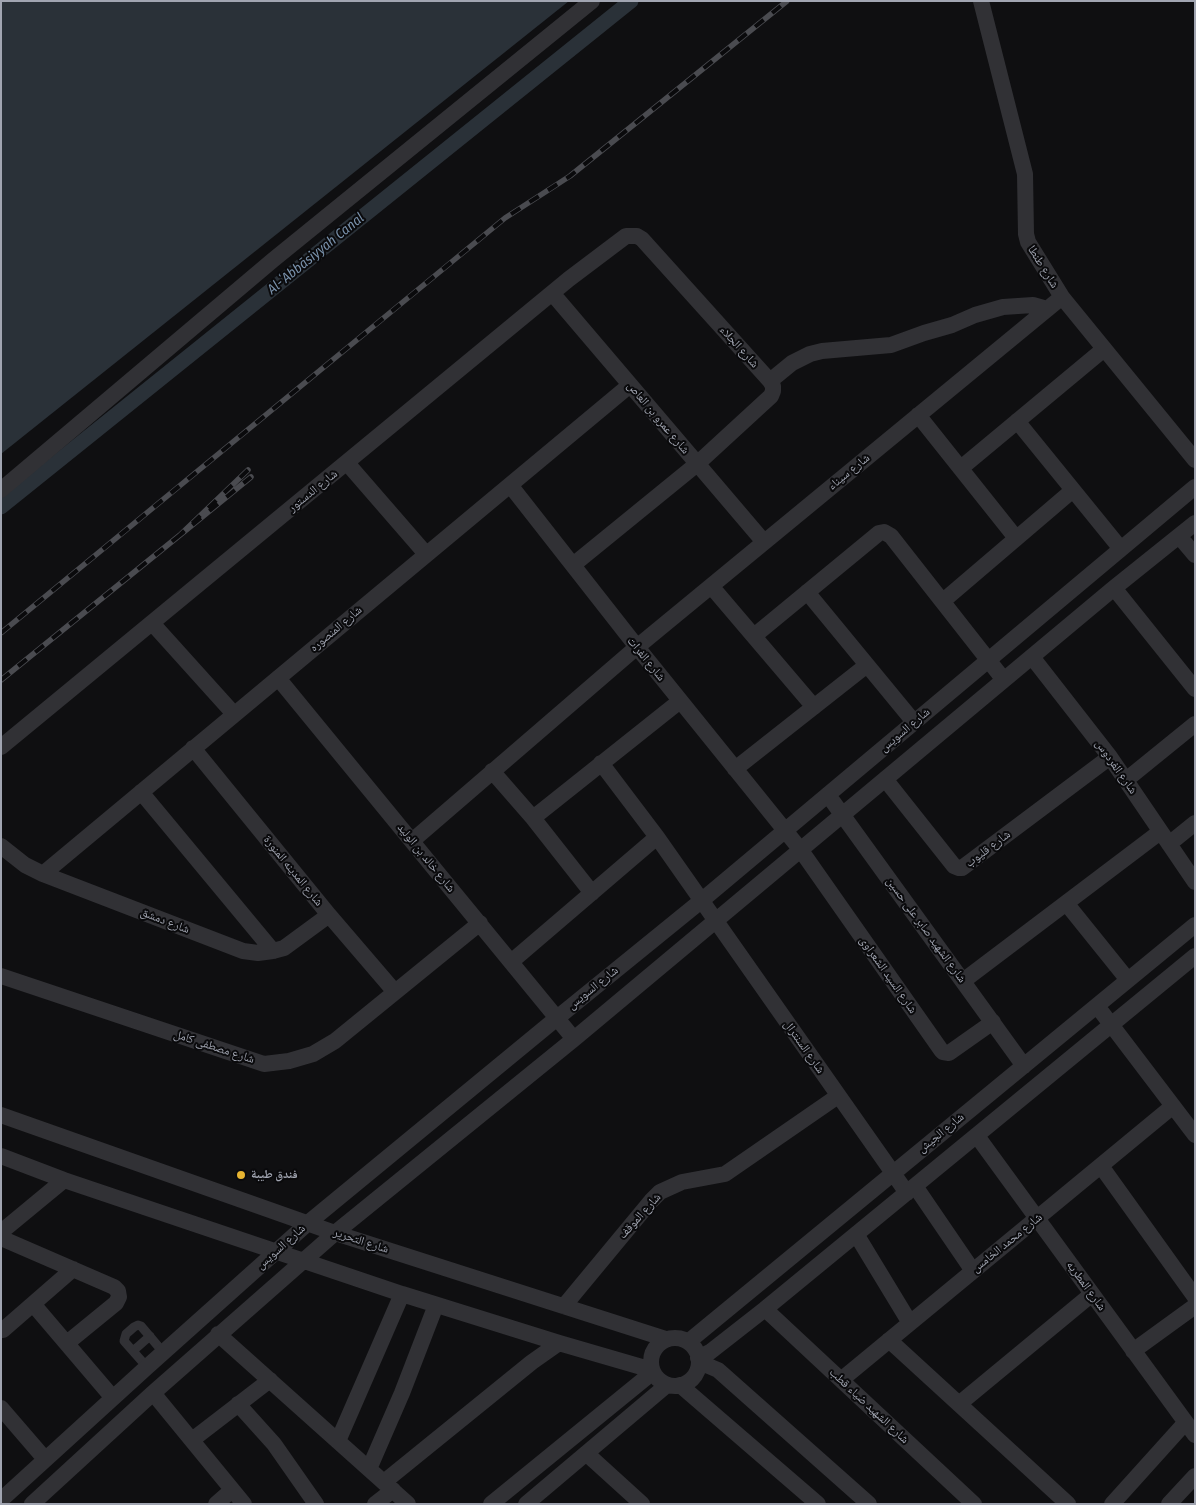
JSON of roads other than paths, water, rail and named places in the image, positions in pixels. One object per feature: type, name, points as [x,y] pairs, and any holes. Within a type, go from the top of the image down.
[{"type":"street","points":[[1,490],[273,260],[592,1]]},
{"type":"street","name":"شارع طنطا","points":[[981,1],[1025,174],[1026,234],[1028,242],[1062,297],[1195,460]]},
{"type":"street","name":"شارع الدستور","points":[[1,747],[552,293],[626,236]]},
{"type":"street","name":"شارع الجلاء","points":[[626,236],[637,236],[642,239],[770,381]]},
{"type":"street","name":"شارع عمرو بن العاص","points":[[552,293],[764,542]]},
{"type":"street","name":"شارع سيناء","points":[[412,841],[637,647],[1062,297]]},
{"type":"street","points":[[573,565],[697,464],[771,396],[773,391],[770,381],[792,363],[810,354],[822,351],[891,344],[1003,307],[1032,305],[1046,310]]},
{"type":"street","points":[[961,468],[1104,349]]},
{"type":"street","name":"شارع المنصوره","points":[[43,874],[630,385]]},
{"type":"street","points":[[918,415],[1016,538]]},
{"type":"street","points":[[1017,421],[1121,549]]},
{"type":"street","points":[[347,463],[426,554]]},
{"type":"street","name":"شارع الفرات","points":[[510,485],[637,647],[785,830]]},
{"type":"street","name":"شارع السويس","points":[[1,1500],[308,1223],[828,795],[1195,487]]},
{"type":"street","points":[[943,601],[1073,490]]},
{"type":"street","name":"شارع السويس","points":[[32,1504],[152,1393],[335,1233],[574,1039],[842,814],[1195,523]]},
{"type":"street","points":[[754,636],[879,533],[888,533],[1004,680]]},
{"type":"street","points":[[1179,536],[1195,555]]},
{"type":"street","points":[[711,586],[814,707]]},
{"type":"street","points":[[1114,588],[1195,689]]},
{"type":"street","points":[[807,592],[914,722]]},
{"type":"street","points":[[152,623],[234,714]]},
{"type":"street","name":"شارع الفردوس","points":[[1032,657],[1110,757],[1195,882]]},
{"type":"street","points":[[735,769],[867,665]]},
{"type":"street","name":"شارع خالد بن الوليد","points":[[278,678],[574,1039]]},
{"type":"street","points":[[533,818],[680,700]]},
{"type":"street","points":[[1126,780],[1195,724]]},
{"type":"street","name":"شارع المدينه المنورة","points":[[193,748],[329,915],[396,992]]},
{"type":"street","name":"شارع قليوب","points":[[885,779],[954,866],[959,868],[965,867],[1110,757]]},
{"type":"street","name":"شارع السنترال","points":[[601,763],[657,837],[893,1173],[911,1190],[973,1271]]},
{"type":"street","points":[[492,772],[533,818],[592,893]]},
{"type":"street","points":[[141,792],[273,952]]},
{"type":"street","name":"شارع الشهيد صابر على حسين","points":[[828,795],[1024,1066]]},
{"type":"street","points":[[963,981],[1066,903],[1165,838],[1195,824]]},
{"type":"street","name":"شارع السيد الشعراوى","points":[[785,830],[943,1052],[949,1053],[993,1022]]},
{"type":"street","points":[[511,962],[657,837]]},
{"type":"street","name":"شارع دمشق","points":[[1,846],[25,865],[43,874],[243,951],[273,952],[284,948],[329,915]]},
{"type":"street","points":[[1066,903],[1128,980]]},
{"type":"street","name":"شارع مصطفى كامل","points":[[1,976],[264,1064],[289,1061],[313,1054],[335,1041],[480,924]]},
{"type":"street","name":"شارع الجيش","points":[[688,1342],[1195,925]]},
{"type":"street","name":"شارع الجيش","points":[[526,1504],[674,1385],[691,1380],[698,1369],[699,1360],[911,1190],[1195,956]]},
{"type":"street","points":[[1097,1006],[1195,1135]]},
{"type":"street","name":"شارع الموقف","points":[[564,1306],[660,1192],[682,1182],[724,1174],[838,1096]]},
{"type":"street","name":"شارع محمد الخامس","points":[[841,1380],[1173,1106]]},
{"type":"street","name":"شارع التحرير","points":[[1,1116],[335,1233],[666,1339]]},
{"type":"street","name":"شارع المطريه","points":[[976,1136],[1190,1429]]},
{"type":"street","points":[[1,1156],[64,1180],[402,1294],[559,1344],[652,1371]]},
{"type":"street","points":[[1101,1166],[1195,1297]]},
{"type":"street","points":[[1,1232],[64,1180]]},
{"type":"street","points":[[856,1234],[910,1323]]},
{"type":"street","points":[[1,1238],[114,1287],[118,1291],[119,1297],[116,1303],[66,1343]]},
{"type":"street","points":[[3,1330],[72,1269]]},
{"type":"street","points":[[338,1441],[402,1294]]},
{"type":"street","points":[[959,1404],[1092,1294]]},
{"type":"street","points":[[33,1304],[113,1398]]},
{"type":"street","points":[[370,1469],[436,1305]]},
{"type":"street","points":[[1133,1351],[1195,1306]]},
{"type":"street","name":"شارع الشهيد ضياء قطب","points":[[764,1309],[974,1504]]},
{"type":"street","points":[[218,1334],[408,1504]]},
{"type":"street","points":[[818,1504],[674,1385],[662,1382],[652,1371],[650,1363],[654,1348],[666,1339],[677,1338],[688,1342],[696,1352],[699,1360],[718,1370],[869,1504]]},
{"type":"street","points":[[889,1340],[1068,1504]]},
{"type":"street","points":[[375,1504],[388,1486],[532,1362],[559,1344]]},
{"type":"street","points":[[164,1352],[179,1370]]},
{"type":"street","points":[[491,1504],[652,1371]]},
{"type":"street","points":[[192,1440],[270,1380]]},
{"type":"street","points":[[152,1393],[244,1504]]},
{"type":"street","points":[[238,1404],[274,1444],[316,1504]]},
{"type":"street","points":[[1,1408],[45,1459]]},
{"type":"street","points":[[1112,1504],[1190,1429]]},
{"type":"street","points":[[587,1454],[642,1504]]},
{"type":"street","points":[[1168,1504],[1195,1476]]},
{"type":"street","points":[[216,1504],[232,1490]]},
{"type":"lane","points":[[147,1367],[124,1341],[124,1337],[134,1327],[141,1326],[164,1352]]},
{"type":"lane","points":[[133,1350],[150,1336]]},
{"type":"waterway","name":"Al-ʿAbbāsiyyah Canal","points":[[1,507],[631,1]]},
{"type":"railway","points":[[1,633],[505,218],[570,176],[787,1]]},
{"type":"railway","points":[[248,470],[180,535],[251,477]]},
{"type":"railway","points":[[1,680],[180,535]]},
{"type":"place","name":"فندق طيبة","points":[[241,1175]]}]
